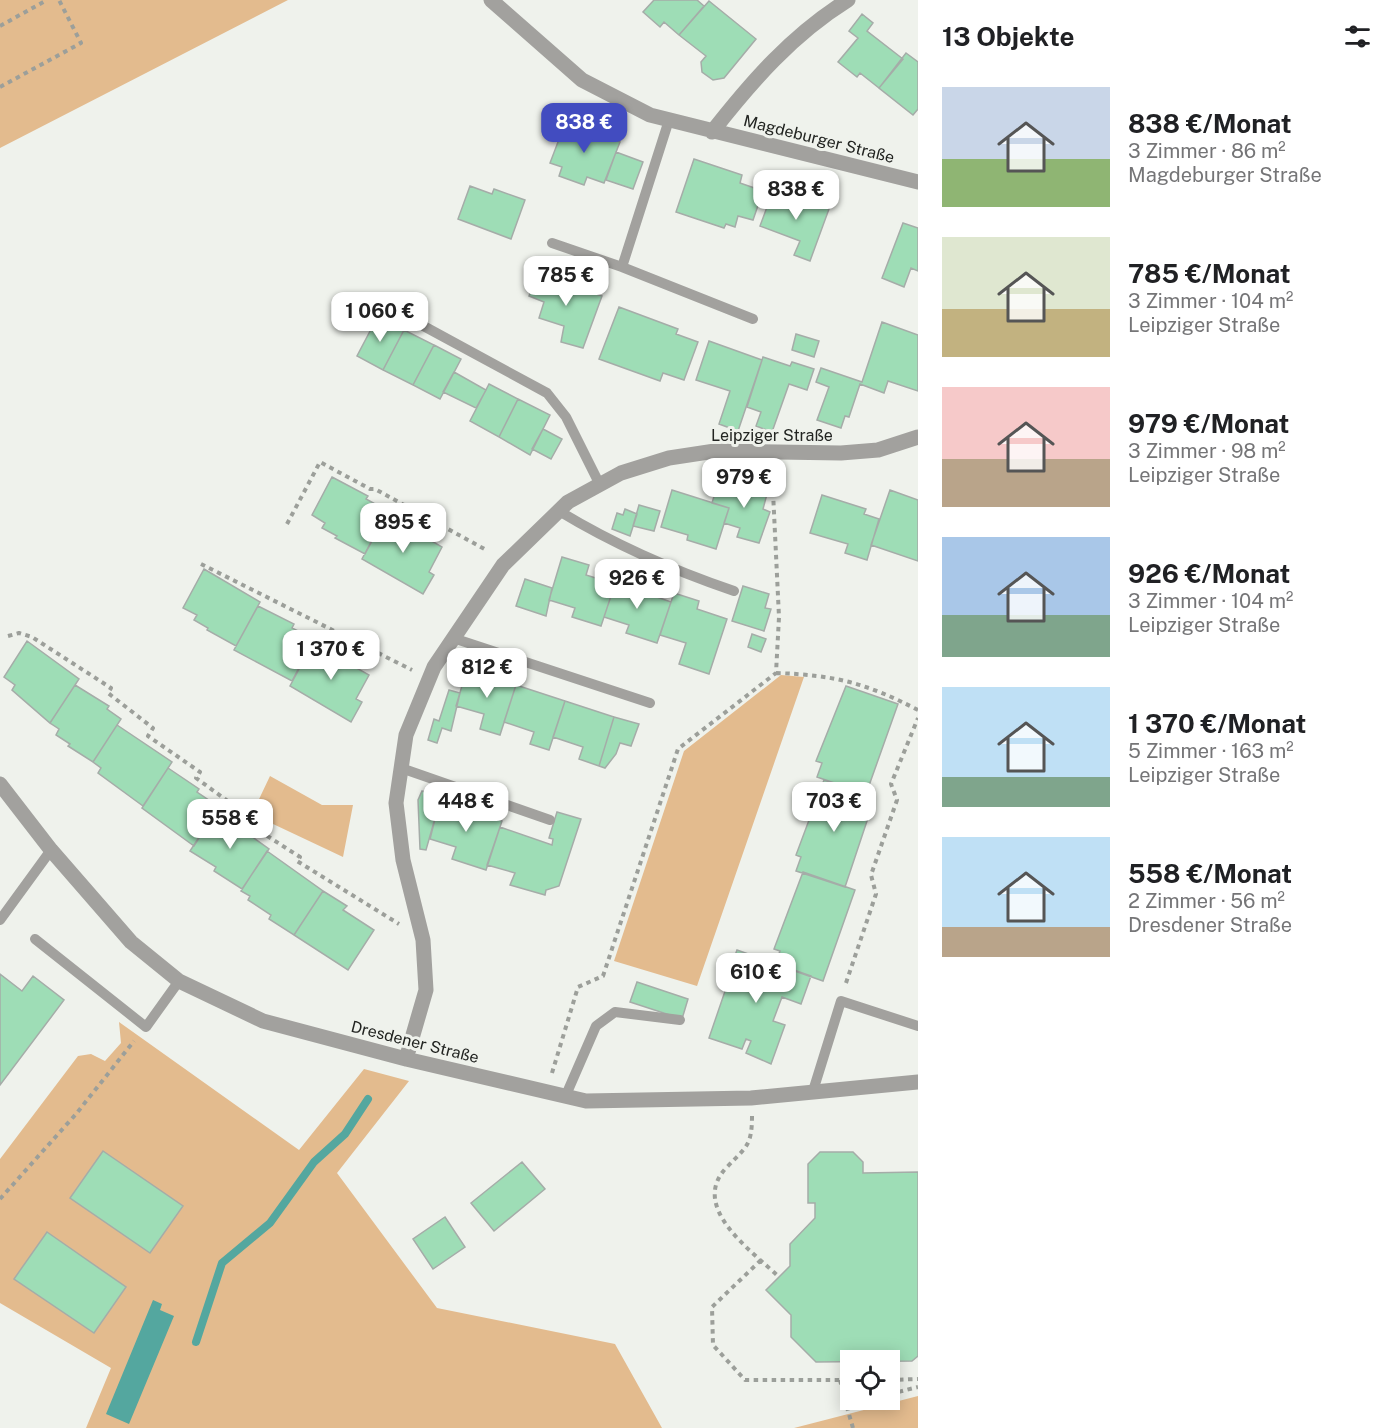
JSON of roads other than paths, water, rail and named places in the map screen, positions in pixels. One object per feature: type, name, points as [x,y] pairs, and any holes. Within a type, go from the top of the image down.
[{"type":"street","name":"Magdeburger Straße","points":[[491,0],[582,80],[650,115],[918,182]]},
{"type":"street","name":"Magdeburger Straße","points":[[712,132],[755,77],[799,37],[848,0]]},
{"type":"street","name":"Leipziger Straße","points":[[406,1059],[426,990],[423,940],[403,860],[396,803],[406,735],[429,679],[453,638],[507,561],[568,502],[621,473],[669,458],[715,452],[878,450],[918,437]]},
{"type":"street","name":"Dresdener Straße","points":[[0,784],[51,850],[131,942],[179,981],[262,1021],[406,1059],[586,1101],[751,1098],[918,1083]]},
{"type":"lane","points":[[622,267],[669,120]]},
{"type":"lane","points":[[552,243],[622,267],[753,319]]},
{"type":"lane","points":[[418,322],[548,393],[566,417],[600,485]]},
{"type":"lane","points":[[559,511],[634,552],[677,572],[734,591]]},
{"type":"lane","points":[[453,638],[650,703]]},
{"type":"lane","points":[[401,768],[550,820]]},
{"type":"lane","points":[[0,920],[51,850]]},
{"type":"lane","points":[[35,939],[146,1027],[179,981]]},
{"type":"lane","points":[[813,1091],[841,1001],[918,1026]]},
{"type":"lane","points":[[566,1095],[596,1026],[615,1012],[680,1020]]},
{"type":"water","points":[[153,1300],[162,1304],[160,1310],[174,1316],[129,1424],[106,1414]]},
{"type":"waterway","points":[[196,1342],[222,1263],[270,1223],[314,1162],[345,1134],[368,1099]]}]
